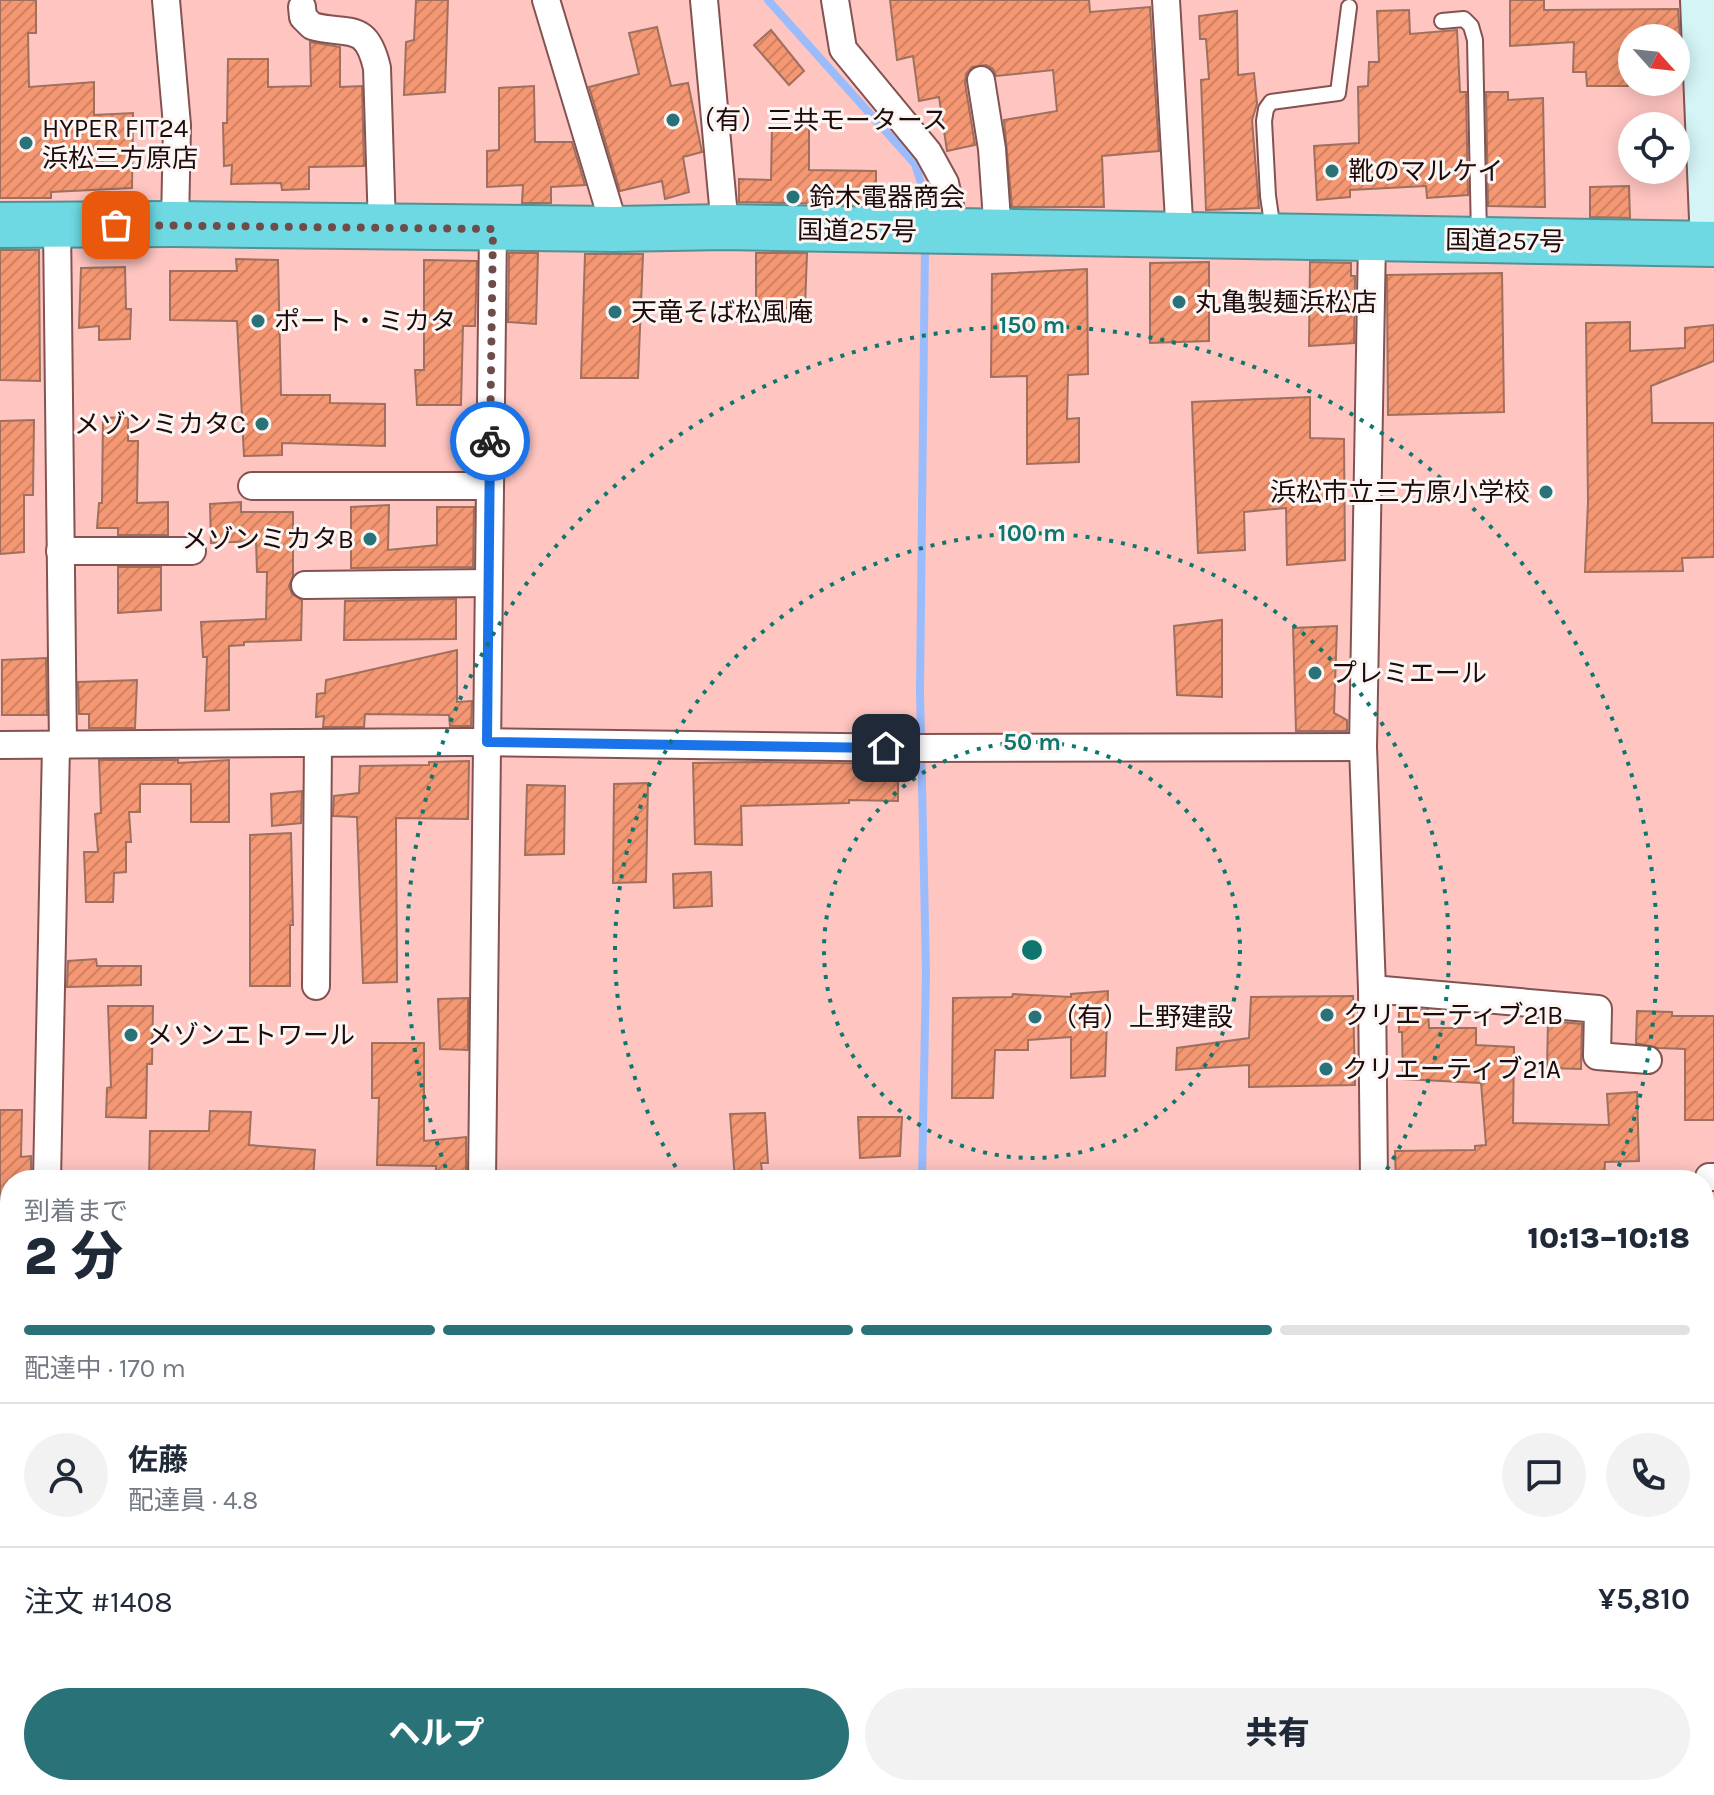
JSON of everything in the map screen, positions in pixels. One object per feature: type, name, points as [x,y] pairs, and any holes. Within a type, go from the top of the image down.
[{"type":"highway","name":"国道257号","points":[[0,225],[175,224],[493,229],[725,227],[1712,244]]},
{"type":"main road","points":[[1704,18],[1712,244]]},
{"type":"street","points":[[166,0],[177,125],[175,224]]},
{"type":"street","points":[[546,0],[615,229]]},
{"type":"street","points":[[704,0],[725,227]]},
{"type":"street","points":[[835,0],[843,49],[928,152],[945,183],[933,232]]},
{"type":"street","points":[[1166,0],[1180,237]]},
{"type":"street","points":[[302,7],[303,17],[312,26],[346,31],[371,45],[377,68],[382,227]]},
{"type":"street","points":[[981,80],[992,149],[998,234]]},
{"type":"street","points":[[47,1170],[60,746],[57,225]]},
{"type":"street","points":[[482,1170],[493,229]]},
{"type":"street","points":[[1372,240],[1363,747],[1372,989],[1374,1170]]},
{"type":"street","points":[[252,486],[490,486]]},
{"type":"street","points":[[60,551],[192,551]]},
{"type":"street","points":[[305,585],[488,583]]},
{"type":"street","points":[[0,745],[487,742],[917,748],[1363,747]]},
{"type":"street","points":[[316,986],[318,743]]},
{"type":"street","points":[[1372,989],[1598,1009],[1597,1056],[1648,1060]]},
{"type":"lane","points":[[1275,238],[1268,196],[1266,109],[1271,102],[1338,93],[1349,7]]},
{"type":"lane","points":[[1442,21],[1464,19],[1471,26],[1475,40],[1479,241]]},
{"type":"building","points":[[0,0],[36,0],[36,33],[28,33],[29,87],[94,82],[94,115],[133,113],[132,188],[51,192],[51,198],[0,198]]},
{"type":"building","points":[[416,0],[448,0],[445,92],[404,95],[406,42],[414,40]]},
{"type":"building","points":[[890,0],[1089,0],[1090,12],[1150,7],[1159,151],[1102,156],[1104,207],[1012,207],[1004,120],[1057,111],[1053,70],[996,76],[993,69],[986,65],[972,67],[966,74],[965,83],[975,145],[947,151],[939,97],[919,101],[913,56],[897,60]]},
{"type":"building","points":[[1510,0],[1544,0],[1544,10],[1678,9],[1679,24],[1618,24],[1618,86],[1587,86],[1586,72],[1573,72],[1574,42],[1510,46]]},
{"type":"building","points":[[1409,10],[1410,34],[1457,30],[1460,92],[1466,92],[1468,195],[1427,198],[1426,186],[1350,190],[1350,197],[1317,200],[1314,146],[1359,143],[1358,87],[1368,86],[1369,62],[1379,62],[1377,11]]},
{"type":"building","points":[[1237,11],[1238,75],[1254,73],[1257,104],[1252,120],[1259,208],[1206,210],[1201,80],[1209,79],[1206,39],[1200,39],[1199,16]]},
{"type":"building","points":[[657,27],[671,86],[688,83],[702,152],[683,157],[689,192],[665,199],[662,181],[620,191],[589,87],[639,74],[629,33]]},
{"type":"building","points":[[771,30],[804,71],[789,85],[754,45]]},
{"type":"building","points":[[310,42],[340,47],[340,87],[362,86],[364,166],[309,167],[309,189],[282,190],[281,183],[231,184],[232,165],[224,166],[223,123],[227,123],[228,59],[268,59],[268,87],[311,86]]},
{"type":"building","points":[[534,86],[535,142],[572,142],[585,185],[551,187],[551,203],[522,203],[523,185],[487,187],[487,151],[499,150],[499,88]]},
{"type":"building","points":[[1486,92],[1508,92],[1508,100],[1543,98],[1545,207],[1488,206]]},
{"type":"building","points":[[772,126],[809,126],[809,170],[876,171],[876,205],[739,202],[739,179],[771,180]]},
{"type":"building","points":[[1629,186],[1630,218],[1590,217],[1590,187]]},
{"type":"building","points":[[0,250],[39,250],[40,381],[0,380]]},
{"type":"building","points":[[509,253],[538,253],[536,324],[508,322]]},
{"type":"building","points":[[756,253],[807,253],[805,308],[756,308]]},
{"type":"building","points":[[585,254],[643,254],[638,378],[581,378]]},
{"type":"building","points":[[236,259],[278,260],[281,395],[330,395],[330,403],[385,404],[385,446],[282,443],[282,455],[244,456],[237,321],[170,320],[170,271],[237,271]]},
{"type":"building","points":[[424,260],[477,261],[475,326],[463,326],[461,405],[417,405],[415,370],[424,370]]},
{"type":"building","name":"丸亀製麺浜松店","points":[[1209,262],[1209,341],[1150,343],[1150,263]]},
{"type":"building","points":[[1310,262],[1351,263],[1351,276],[1355,276],[1354,343],[1309,346]]},
{"type":"building","points":[[125,267],[126,309],[131,309],[130,339],[99,340],[99,326],[79,328],[81,268]]},
{"type":"building","points":[[1087,269],[1088,374],[1068,375],[1067,419],[1079,418],[1079,462],[1027,464],[1027,376],[991,377],[992,274]]},
{"type":"building","points":[[1502,273],[1504,412],[1388,415],[1387,275]]},
{"type":"building","points":[[1630,322],[1630,351],[1685,348],[1685,328],[1714,325],[1714,361],[1651,386],[1652,423],[1714,423],[1714,557],[1682,558],[1683,571],[1585,572],[1588,502],[1586,323]]},
{"type":"building","points":[[1310,397],[1310,438],[1344,439],[1345,560],[1287,565],[1286,508],[1244,512],[1245,550],[1198,553],[1192,402]]},
{"type":"building","points":[[128,417],[128,441],[138,441],[137,503],[168,502],[168,535],[118,535],[118,528],[97,528],[99,503],[102,503],[103,418]]},
{"type":"building","points":[[34,420],[33,495],[24,495],[24,552],[0,554],[0,421]]},
{"type":"building","points":[[241,502],[241,512],[293,512],[293,576],[289,586],[292,594],[302,600],[301,640],[244,642],[244,645],[229,646],[229,710],[205,711],[207,657],[203,657],[201,622],[266,619],[267,572],[257,572],[256,541],[211,543],[210,504]]},
{"type":"building","points":[[389,505],[388,550],[437,545],[437,507],[474,507],[473,567],[351,568],[351,507]]},
{"type":"building","points":[[118,567],[161,567],[161,610],[118,613]]},
{"type":"building","points":[[456,599],[456,639],[344,640],[345,601]]},
{"type":"building","points":[[1222,620],[1222,697],[1177,695],[1174,626]]},
{"type":"building","name":"プレミエール","points":[[1337,626],[1334,713],[1347,720],[1347,731],[1296,731],[1293,628]]},
{"type":"building","points":[[457,650],[457,702],[472,701],[471,726],[450,726],[449,715],[365,714],[364,727],[323,727],[324,716],[316,717],[317,694],[325,693],[326,680]]},
{"type":"building","points":[[46,658],[47,715],[2,715],[2,660]]},
{"type":"building","points":[[137,680],[135,728],[89,728],[89,714],[79,714],[78,682]]},
{"type":"building","points":[[99,760],[178,760],[178,763],[229,760],[229,822],[191,822],[191,784],[140,784],[140,812],[129,812],[131,842],[126,842],[126,872],[114,873],[113,902],[86,902],[84,852],[98,852],[95,814],[101,813]]},
{"type":"building","points":[[469,761],[468,819],[396,818],[397,982],[363,983],[357,817],[333,816],[334,796],[359,793],[360,766]]},
{"type":"building","points":[[693,763],[898,764],[898,801],[849,800],[849,803],[741,806],[742,845],[695,844]]},
{"type":"building","points":[[648,783],[646,882],[613,883],[614,784]]},
{"type":"building","points":[[527,785],[565,786],[564,854],[525,855]]},
{"type":"building","points":[[302,791],[301,823],[272,826],[271,794]]},
{"type":"building","points":[[291,833],[293,925],[290,925],[290,986],[250,986],[250,835]]},
{"type":"building","points":[[711,872],[712,906],[674,908],[673,874]]},
{"type":"building","points":[[96,959],[97,966],[141,966],[141,985],[67,987],[68,961]]},
{"type":"building","points":[[1108,991],[1105,1076],[1071,1078],[1071,1037],[1028,1040],[1028,1050],[995,1050],[993,1098],[952,1098],[953,998],[1012,997],[1013,994],[1071,997],[1071,994]]},
{"type":"building","points":[[1353,996],[1355,1085],[1249,1087],[1249,1065],[1176,1070],[1177,1048],[1249,1038],[1251,997]]},
{"type":"building","points":[[468,998],[468,1050],[440,1049],[438,999]]},
{"type":"building","points":[[108,1006],[153,1006],[152,1064],[147,1064],[146,1118],[106,1117],[107,1088],[111,1087]]},
{"type":"building","points":[[1399,1008],[1428,1010],[1429,1028],[1476,1028],[1476,1045],[1514,1047],[1513,1123],[1609,1125],[1607,1094],[1637,1092],[1639,1161],[1605,1162],[1605,1170],[1396,1170],[1395,1151],[1475,1150],[1475,1146],[1486,1145],[1481,1083],[1403,1079],[1402,1032],[1399,1032]]},
{"type":"building","points":[[1637,1011],[1672,1012],[1672,1016],[1714,1016],[1714,1120],[1685,1120],[1685,1049],[1636,1043]]},
{"type":"building","points":[[1548,1021],[1582,1024],[1581,1069],[1547,1068]]},
{"type":"building","points":[[372,1043],[424,1043],[424,1141],[466,1137],[466,1170],[377,1165],[379,1098],[372,1098]]},
{"type":"building","points":[[0,1110],[22,1110],[21,1157],[31,1156],[31,1170],[0,1170]]},
{"type":"building","points":[[210,1111],[251,1112],[249,1145],[315,1150],[314,1170],[149,1170],[150,1131],[209,1131]]},
{"type":"building","points":[[765,1113],[768,1163],[761,1163],[762,1170],[734,1170],[730,1114]]},
{"type":"building","points":[[858,1117],[902,1117],[900,1156],[860,1158]]},
{"type":"waterway","points":[[768,0],[915,164],[922,186],[925,219]]},
{"type":"waterway","points":[[922,1170],[926,972],[920,691],[925,245]]},
{"type":"way so far","points":[[116,225],[493,229],[490,441]]},
{"type":"place","name":"（有）三共モータース","points":[[673,120]]},
{"type":"place","name":"HYPER FIT24 浜松三方原店","points":[[26,143]]},
{"type":"place","name":"靴のマルケイ","points":[[1332,171]]},
{"type":"place","name":"鈴木電器商会","points":[[793,197]]},
{"type":"place","name":"丸亀製麺浜松店","points":[[1179,302]]},
{"type":"place","name":"天竜そば松風庵","points":[[615,312]]},
{"type":"place","name":"ポート・ミカタ","points":[[258,321]]},
{"type":"place","name":"メゾンミカタC","points":[[262,424]]},
{"type":"place","name":"浜松市立三方原小学校","points":[[1546,492]]},
{"type":"place","name":"メゾンミカタB","points":[[370,539]]},
{"type":"place","name":"プレミエール","points":[[1315,673]]},
{"type":"place","name":"クリエーティブ21B","points":[[1327,1015]]},
{"type":"place","name":"（有）上野建設","points":[[1035,1017]]},
{"type":"place","name":"メゾンエトワール","points":[[131,1035]]},
{"type":"place","name":"クリエーティブ21A","points":[[1326,1069]]},
{"type":"route","points":[[490,441],[487,742],[886,748]]}]
